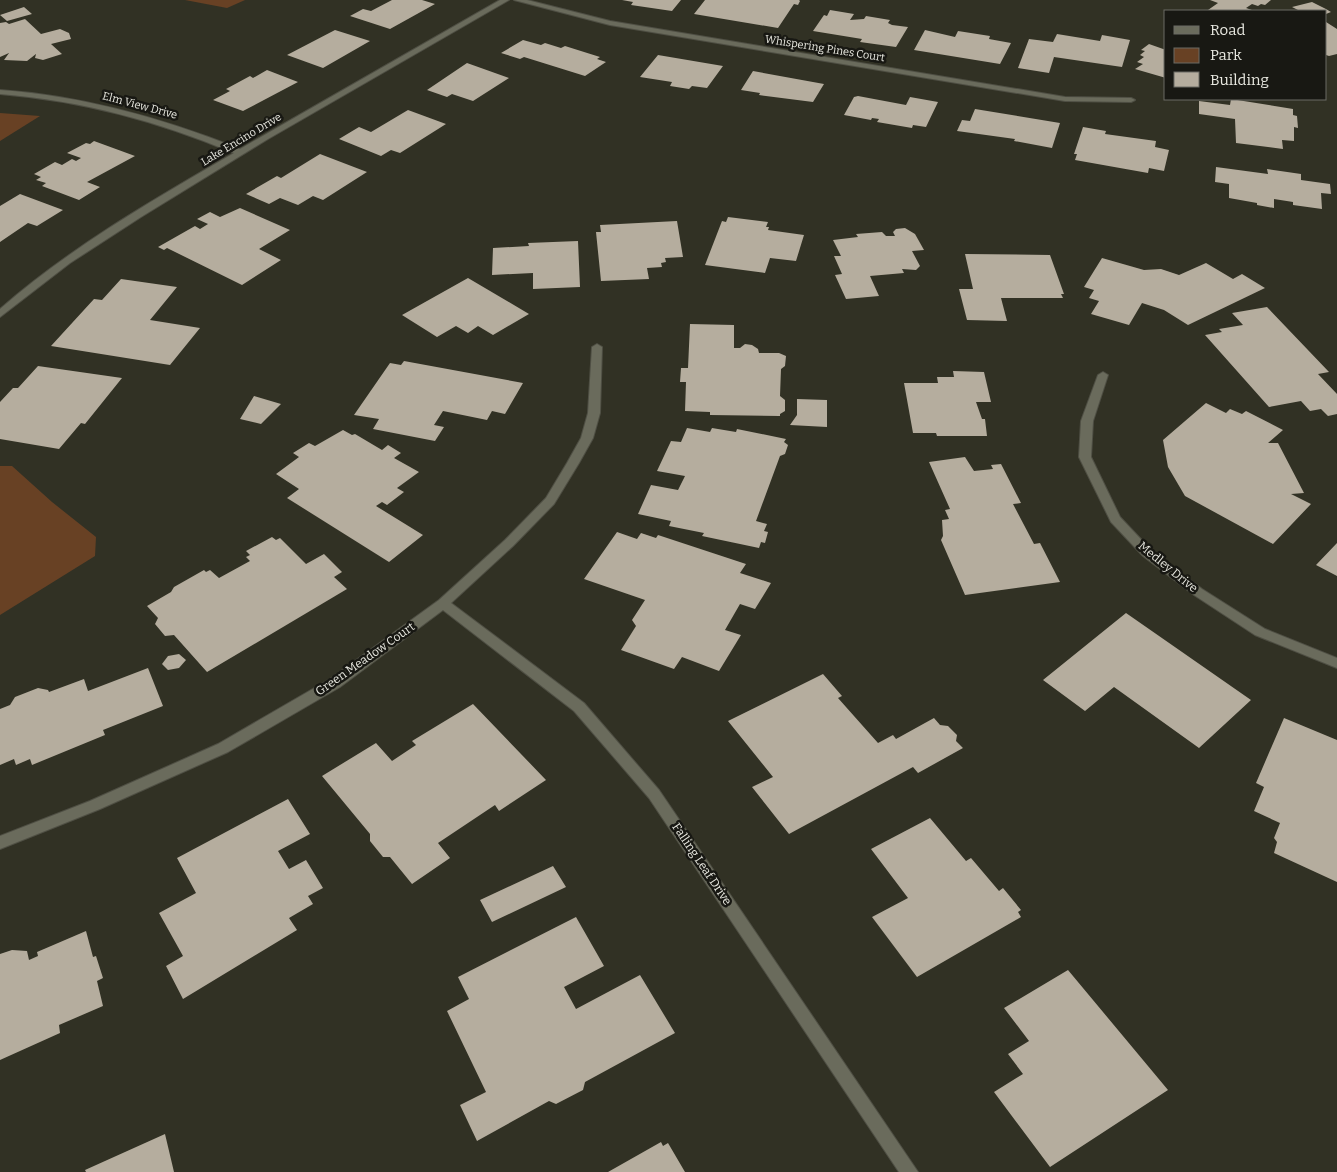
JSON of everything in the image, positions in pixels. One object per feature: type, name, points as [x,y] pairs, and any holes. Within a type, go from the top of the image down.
[{"type":"street","name":"Lake Encino Drive","points":[[0,314],[80,250],[240,152],[505,0]]},
{"type":"street","name":"Whispering Pines Court","points":[[518,0],[610,23],[1066,99],[1131,100]]},
{"type":"street","name":"Elm View Drive","points":[[0,92],[36,94],[115,108],[188,130],[240,152]]},
{"type":"street","name":"Green Meadow Court","points":[[0,843],[95,805],[223,748],[335,683],[443,603],[509,544],[550,501],[573,464],[587,438],[594,413],[597,346]]},
{"type":"street","name":"Medley Drive","points":[[1103,375],[1087,421],[1085,457],[1115,519],[1147,553],[1198,592],[1260,632],[1337,662]]},
{"type":"street","name":"Falling Leaf Drive","points":[[443,603],[578,707],[654,794],[909,1172]]},
{"type":"green space","points":[[185,0],[245,0],[227,8]]},
{"type":"green space","points":[[0,113],[40,116],[0,141]]},
{"type":"green space","points":[[0,466],[12,466],[52,502],[96,537],[95,556],[0,615]]},
{"type":"building","points":[[392,0],[422,0],[435,4],[390,29],[350,16],[363,9],[371,11]]},
{"type":"building","points":[[622,0],[681,0],[672,11],[631,5],[633,2]]},
{"type":"building","points":[[705,0],[800,1],[798,5],[794,4],[778,28],[694,14]]},
{"type":"building","points":[[1210,0],[1271,0],[1265,5],[1261,4],[1258,6],[1252,4],[1246,8],[1252,10],[1208,10],[1218,3]]},
{"type":"building","points":[[1312,2],[1331,12],[1327,14],[1327,10],[1298,10],[1292,7]]},
{"type":"building","points":[[24,7],[32,14],[7,21],[0,15]]},
{"type":"building","points":[[830,10],[854,14],[850,20],[864,19],[866,16],[890,20],[888,23],[892,25],[908,27],[896,47],[860,42],[862,39],[813,31],[824,15],[827,16]]},
{"type":"building","points":[[25,19],[41,34],[60,29],[69,33],[71,39],[51,44],[62,54],[43,60],[35,58],[36,54],[27,61],[4,60],[9,53],[0,57],[0,23],[6,22],[9,24]]},
{"type":"building","points":[[1327,23],[1337,29],[1337,54],[1327,55]]},
{"type":"building","points":[[335,30],[370,41],[323,68],[287,55]]},
{"type":"building","points":[[925,30],[955,37],[958,31],[990,36],[989,39],[1011,43],[1000,64],[914,50]]},
{"type":"building","points":[[1057,34],[1100,41],[1102,35],[1130,40],[1122,67],[1054,57],[1049,73],[1018,68],[1029,39],[1053,42]]},
{"type":"building","points":[[523,40],[541,45],[545,43],[561,48],[565,46],[600,57],[597,59],[606,62],[585,76],[524,57],[520,59],[501,53]]},
{"type":"building","points":[[1149,44],[1164,49],[1164,77],[1135,69],[1143,64],[1137,62],[1144,57],[1140,55],[1145,51],[1141,50]]},
{"type":"building","points":[[658,55],[723,66],[707,88],[692,86],[689,89],[670,86],[672,82],[640,77]]},
{"type":"building","points":[[467,63],[509,78],[473,101],[452,94],[447,97],[427,90]]},
{"type":"building","points":[[267,70],[298,82],[243,111],[213,100],[230,91],[226,89],[250,76],[253,78]]},
{"type":"building","points":[[753,71],[824,84],[813,102],[759,95],[760,93],[741,90]]},
{"type":"building","points":[[858,96],[906,105],[910,97],[938,102],[926,127],[913,125],[912,128],[877,122],[879,119],[872,118],[871,120],[844,115],[854,97]]},
{"type":"building","points":[[1231,100],[1237,100],[1293,109],[1293,115],[1297,116],[1298,128],[1294,127],[1294,141],[1282,140],[1283,149],[1236,143],[1235,119],[1199,114],[1199,101],[1230,105]]},
{"type":"building","points":[[975,109],[1060,123],[1052,148],[1014,141],[1015,139],[957,131],[962,120],[970,121]]},
{"type":"building","points":[[408,110],[446,124],[400,153],[391,150],[381,156],[339,139],[359,127],[371,132]]},
{"type":"building","points":[[1083,127],[1106,131],[1105,134],[1156,141],[1155,147],[1169,150],[1164,171],[1149,168],[1148,173],[1075,160],[1077,154],[1074,154]]},
{"type":"building","points":[[94,141],[135,156],[87,182],[100,187],[79,200],[42,186],[46,183],[36,180],[41,177],[34,174],[55,162],[62,165],[72,159],[76,161],[81,158],[67,153]]},
{"type":"building","points":[[320,154],[367,172],[323,200],[313,196],[298,205],[280,198],[269,204],[246,194],[277,176],[281,178]]},
{"type":"building","points":[[1216,167],[1268,174],[1267,169],[1301,174],[1301,180],[1330,184],[1331,194],[1321,193],[1322,209],[1293,205],[1293,202],[1274,199],[1274,208],[1257,205],[1257,203],[1229,198],[1229,184],[1215,182]]},
{"type":"building","points":[[20,194],[63,210],[37,226],[28,223],[0,242],[0,206]]},
{"type":"building","points":[[240,208],[290,230],[259,249],[281,260],[242,285],[167,248],[164,250],[158,247],[195,226],[200,229],[208,224],[197,219],[210,212],[220,217]]},
{"type":"building","points":[[728,217],[768,222],[766,227],[769,227],[768,230],[804,235],[796,261],[770,258],[765,273],[705,265],[722,221],[726,222]]},
{"type":"building","points":[[677,221],[683,257],[665,258],[666,262],[661,263],[662,267],[647,268],[649,279],[601,281],[596,232],[601,232],[600,225]]},
{"type":"building","points":[[905,228],[915,234],[924,250],[912,251],[920,266],[916,270],[902,269],[904,273],[870,276],[879,296],[846,299],[835,275],[842,274],[834,256],[841,256],[833,240],[858,237],[856,234],[882,232],[886,236],[895,236],[893,232],[896,229]]},
{"type":"building","points":[[578,241],[580,287],[533,289],[533,273],[492,275],[493,248],[529,246],[528,243]]},
{"type":"building","points":[[965,254],[1050,255],[1064,294],[1061,294],[1063,298],[1001,298],[1007,321],[967,320],[959,289],[973,289]]},
{"type":"building","points":[[1102,258],[1144,270],[1161,269],[1179,275],[1206,263],[1233,279],[1242,274],[1265,288],[1188,325],[1164,310],[1142,303],[1129,325],[1091,314],[1099,301],[1089,298],[1094,290],[1084,287]]},
{"type":"building","points":[[468,278],[529,314],[493,335],[478,326],[468,333],[456,326],[437,337],[402,315]]},
{"type":"building","points":[[121,279],[177,287],[150,320],[200,328],[170,365],[51,346],[94,299],[102,300]]},
{"type":"building","points":[[1267,307],[1329,372],[1318,374],[1337,394],[1337,414],[1328,416],[1321,409],[1310,411],[1301,401],[1269,407],[1205,335],[1222,332],[1219,329],[1243,325],[1232,313]]},
{"type":"building","points":[[690,324],[734,325],[734,348],[740,348],[745,344],[752,345],[758,349],[759,353],[779,353],[786,356],[785,366],[781,369],[780,396],[785,400],[785,411],[780,416],[710,415],[710,412],[685,411],[686,382],[680,382],[681,368],[688,368]]},
{"type":"building","points":[[404,361],[523,383],[505,414],[492,411],[487,420],[443,411],[434,425],[444,427],[435,441],[373,429],[379,419],[354,415],[390,363],[401,365]]},
{"type":"building","points":[[38,366],[122,378],[85,424],[81,423],[59,449],[0,439],[0,402],[13,388],[18,388]]},
{"type":"building","points":[[953,371],[984,372],[991,402],[976,402],[982,419],[985,419],[987,436],[937,436],[936,433],[913,433],[904,383],[938,383],[937,377],[954,377]]},
{"type":"building","points":[[254,396],[281,404],[261,424],[240,419]]},
{"type":"building","points":[[797,399],[827,400],[827,427],[790,425],[797,415]]},
{"type":"building","points":[[1206,403],[1226,413],[1230,409],[1242,414],[1246,411],[1283,430],[1268,443],[1278,443],[1304,493],[1291,494],[1311,504],[1273,544],[1185,496],[1168,467],[1163,440]]},
{"type":"building","points":[[687,428],[710,432],[712,428],[736,432],[737,429],[786,439],[784,442],[788,445],[785,454],[780,456],[756,521],[767,524],[764,531],[768,532],[765,543],[761,542],[759,548],[702,536],[704,533],[669,526],[671,521],[638,514],[651,485],[678,490],[685,476],[657,471],[671,441],[681,442]]},
{"type":"building","points":[[343,430],[352,435],[355,434],[382,450],[388,445],[401,453],[394,458],[419,472],[397,488],[404,492],[387,505],[382,502],[376,506],[423,535],[389,562],[287,498],[299,489],[276,474],[299,457],[293,453],[309,443],[315,446]]},
{"type":"building","points":[[965,457],[974,471],[993,469],[991,465],[1001,464],[1021,503],[1013,504],[1034,544],[1040,543],[1060,582],[965,595],[941,540],[943,536],[942,520],[949,519],[945,510],[950,509],[929,462]]},
{"type":"building","points":[[617,532],[637,539],[641,533],[656,538],[658,535],[746,564],[740,573],[771,583],[755,609],[740,604],[725,630],[741,635],[719,671],[682,657],[674,669],[621,650],[636,626],[632,620],[645,600],[584,579]]},
{"type":"building","points":[[272,537],[276,540],[280,538],[306,564],[324,554],[342,572],[334,577],[347,589],[207,672],[174,635],[165,636],[155,624],[158,618],[147,606],[171,592],[174,587],[204,570],[206,572],[210,570],[219,578],[250,561],[246,557],[250,555],[246,551]]},
{"type":"building","points":[[1337,543],[1337,576],[1316,565]]},
{"type":"building","points":[[1126,613],[1251,700],[1199,748],[1114,687],[1085,711],[1043,680]]},
{"type":"building","points":[[179,654],[186,660],[179,668],[168,670],[162,664],[168,656]]},
{"type":"building","points":[[148,668],[163,706],[103,730],[105,735],[32,765],[30,759],[16,765],[14,759],[0,765],[0,709],[10,705],[15,697],[38,688],[48,690],[49,692],[84,679],[88,691]]},
{"type":"building","points":[[823,674],[842,696],[838,698],[878,743],[893,735],[896,739],[934,718],[940,725],[948,726],[957,735],[956,741],[963,748],[918,773],[913,767],[789,834],[752,787],[773,777],[728,721]]},
{"type":"building","points":[[473,704],[546,780],[499,811],[495,805],[438,843],[450,858],[412,884],[390,857],[383,857],[370,841],[370,834],[322,776],[376,743],[392,761],[416,745],[412,741]]},
{"type":"building","points":[[1284,718],[1337,740],[1337,882],[1274,853],[1277,842],[1274,838],[1280,823],[1254,811],[1264,787],[1256,783]]},
{"type":"building","points":[[288,799],[310,834],[278,851],[289,869],[306,860],[323,888],[308,896],[313,904],[289,918],[297,930],[183,999],[166,966],[183,956],[159,913],[196,893],[177,858]]},
{"type":"building","points":[[930,818],[966,861],[971,858],[999,891],[1003,888],[1021,910],[1018,912],[1021,917],[917,977],[872,917],[908,898],[871,849]]},
{"type":"building","points":[[553,866],[566,887],[492,922],[480,900]]},
{"type":"building","points":[[576,917],[604,966],[564,987],[576,1009],[640,975],[675,1033],[585,1082],[583,1090],[556,1104],[549,1101],[477,1141],[460,1105],[486,1092],[447,1011],[469,999],[458,977]]},
{"type":"building","points":[[86,931],[93,957],[96,956],[103,978],[97,981],[103,1006],[59,1025],[60,1033],[0,1060],[0,954],[12,950],[27,951],[29,960],[38,956],[37,952]]},
{"type":"building","points":[[1068,970],[1168,1090],[1050,1167],[994,1092],[1023,1074],[1008,1054],[1029,1041],[1004,1008]]},
{"type":"building","points":[[165,1134],[174,1172],[86,1172],[85,1170]]},
{"type":"building","points":[[661,1142],[663,1146],[668,1143],[685,1172],[608,1172]]}]
